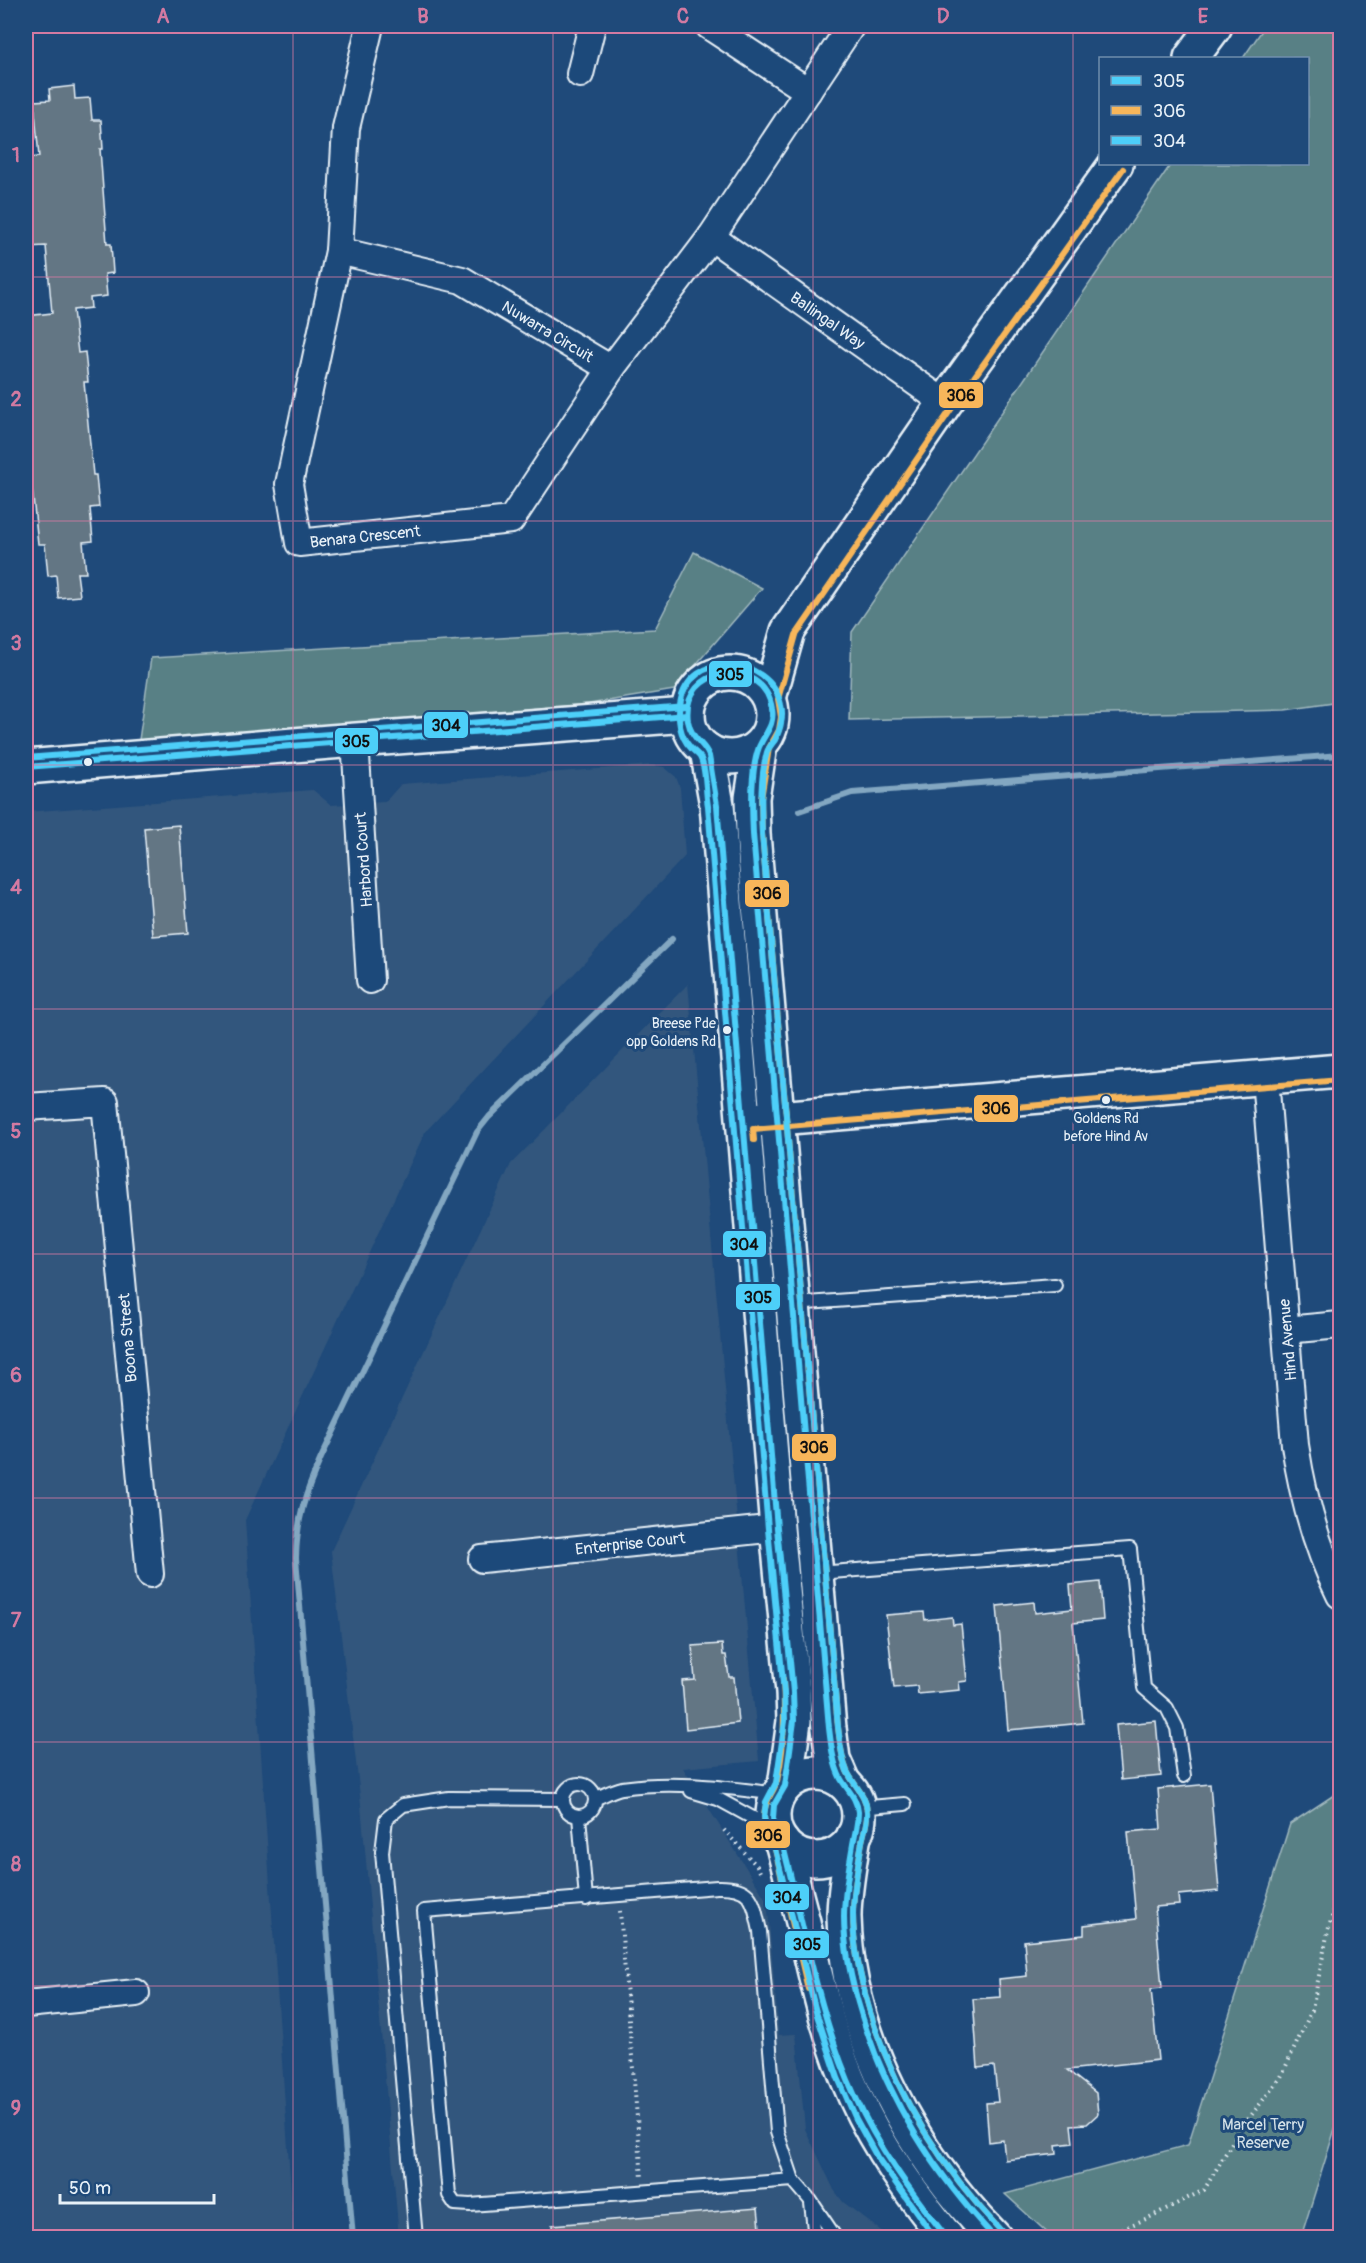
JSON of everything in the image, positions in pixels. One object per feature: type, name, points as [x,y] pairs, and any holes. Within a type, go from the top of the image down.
[{"type":"main road","points":[[1192,57],[1215,26]]},
{"type":"main road","points":[[769,698],[788,631],[945,403],[1115,165]]},
{"type":"main road","points":[[729,672],[788,631]]},
{"type":"main road","points":[[729,672],[742,674],[763,687],[769,698],[772,718],[766,737],[760,745],[748,753],[734,757],[720,756],[707,750],[693,735],[687,716],[689,702],[695,690],[704,680],[716,674],[729,672]]},
{"type":"main road","points":[[26,767],[687,716]]},
{"type":"main road","points":[[760,745],[752,798],[753,834],[814,1573],[833,1758],[852,1808],[844,1915],[848,1965],[866,2031],[887,2085],[912,2135],[946,2183],[995,2238]]},
{"type":"main road","points":[[707,750],[717,805],[777,1528],[793,1692],[794,1721],[782,1790],[774,1805],[773,1818],[803,1922],[813,1973],[830,2030],[855,2096],[884,2152],[947,2238]]},
{"type":"main road","points":[[743,1121],[1341,1071]]},
{"type":"main road","points":[[779,1836],[793,1852],[806,1858],[820,1859],[834,1855],[840,1851],[852,1808],[832,1776],[806,1773],[795,1778],[782,1790]]},
{"type":"street","points":[[339,251],[346,128],[370,26]]},
{"type":"street","points":[[580,74],[592,26]]},
{"type":"street","points":[[709,26],[808,91]]},
{"type":"street","name":"Nuwarra Circuit","points":[[339,251],[462,280],[610,369],[711,237],[851,26]]},
{"type":"street","name":"Ballingal Way","points":[[711,237],[945,403]]},
{"type":"street","name":"Benara Crescent","points":[[339,251],[289,484],[299,543],[511,520],[610,369]]},
{"type":"street","name":"Harbord Court","points":[[355,740],[370,980]]},
{"type":"street","name":"Hind Avenue","points":[[1265,1078],[1295,1445],[1301,1484],[1313,1529],[1341,1595]]},
{"type":"street","name":"Boona Street","points":[[26,1107],[105,1102],[150,1574]]},
{"type":"street","points":[[1286,1330],[1341,1325]]},
{"type":"street","name":"Enterprise Court","points":[[482,1559],[777,1528]]},
{"type":"street","points":[[26,2004],[136,1993]]},
{"type":"lane","points":[[792,1304],[1056,1285]]},
{"type":"lane","points":[[814,1573],[1130,1549],[1144,1688],[1167,1708],[1177,1728],[1184,1776]]},
{"type":"lane","points":[[581,1784],[591,1788],[596,1798],[590,1812],[579,1816],[566,1809],[563,1799],[571,1786],[581,1784]]},
{"type":"lane","points":[[670,1785],[718,1799],[779,1836]]},
{"type":"lane","points":[[596,1798],[620,1789],[670,1785],[782,1790]]},
{"type":"lane","points":[[416,2238],[382,1852],[386,1819],[403,1806],[449,1798],[563,1799]]},
{"type":"lane","points":[[852,1808],[905,1804]]},
{"type":"lane","points":[[579,1816],[586,1899]]},
{"type":"lane","points":[[793,2180],[481,2204],[455,2204],[449,2195],[424,1911],[735,1887],[745,1892],[754,1902],[760,1931],[777,2132],[793,2180],[811,2201],[836,2238]]},
{"type":"lane","points":[[811,2201],[815,2238]]},
{"type":"path","points":[[1100,2238],[1148,2218],[1204,2190],[1239,2132],[1281,2077],[1312,2010],[1328,1931],[1341,1889]]},
{"type":"path","points":[[620,1908],[642,2179]]},
{"type":"shaded area","points":[[651,765],[664,767],[676,777],[680,788],[685,856],[425,1132],[245,1520],[294,2237],[26,2238],[26,812],[313,790],[331,805],[385,802],[401,784]]},
{"type":"shaded area","points":[[688,984],[759,1761],[683,1768],[767,1901],[779,2035],[796,2034],[805,2129],[834,2190],[843,2202],[889,2237],[399,2237],[361,1804],[331,1551],[511,1164]]},
{"type":"green space","points":[[1265,26],[1340,26],[1340,702],[1285,710],[849,720],[852,632],[1170,165],[1309,165],[1309,57],[1244,57]]},
{"type":"green space","points":[[694,552],[762,588],[674,690],[589,704],[139,740],[151,658],[655,629]]},
{"type":"green space","name":"Marcel Terry Reserve","points":[[1340,1791],[1340,2113],[1301,2237],[1052,2237],[1005,2194],[1188,2145],[1290,1824]]},
{"type":"building","points":[[74,86],[75,99],[90,98],[92,120],[101,120],[103,149],[100,149],[107,244],[111,244],[113,273],[105,274],[107,296],[90,298],[91,308],[73,310],[78,353],[85,352],[88,382],[84,382],[93,475],[96,475],[99,507],[90,508],[93,541],[83,542],[86,573],[77,573],[80,596],[58,598],[56,575],[48,576],[45,544],[38,544],[31,478],[26,478],[26,316],[52,313],[46,246],[26,247],[26,158],[39,157],[34,101],[50,100],[49,89]]},
{"type":"building","points":[[179,825],[188,933],[153,936],[144,828]]},
{"type":"building","points":[[1100,1582],[1103,1620],[1073,1623],[1083,1723],[1008,1730],[997,1606],[1034,1602],[1035,1613],[1072,1609],[1070,1585]]},
{"type":"building","points":[[924,1612],[925,1620],[952,1617],[953,1625],[961,1624],[967,1681],[959,1682],[960,1690],[918,1694],[917,1686],[894,1688],[886,1615]]},
{"type":"building","points":[[722,1644],[729,1677],[734,1677],[738,1723],[686,1729],[682,1681],[695,1680],[692,1646]]},
{"type":"building","points":[[1156,1721],[1161,1776],[1121,1780],[1116,1725]]},
{"type":"building","points":[[1210,1784],[1219,1891],[1178,1895],[1179,1905],[1155,1907],[1162,1988],[1151,1989],[1158,2060],[1067,2070],[1096,2093],[1098,2114],[1087,2124],[1071,2125],[1073,2143],[1056,2145],[1057,2154],[1005,2160],[1003,2140],[989,2142],[986,2103],[998,2102],[994,2066],[978,2068],[973,1999],[1000,1997],[999,1979],[1027,1976],[1024,1941],[1084,1935],[1084,1925],[1136,1919],[1128,1832],[1161,1829],[1158,1789]]},
{"type":"building","points":[[758,2208],[761,2238],[553,2238],[552,2225]]},
{"type":"waterway","points":[[799,811],[852,793],[1340,755]]},
{"type":"waterway","points":[[353,2238],[296,1558],[303,1506],[321,1458],[477,1132],[489,1117],[672,939]]},
{"type":"transit line","name":"306","points":[[1002,2232],[960,2183],[923,2130],[907,2102],[893,2073],[870,2012],[856,1952],[853,1927],[854,1896],[867,1811],[862,1795],[845,1766],[838,1727],[762,833],[761,799],[769,748],[779,730],[781,717],[778,699],[796,635],[952,408],[1123,169]]},
{"type":"transit line","name":"304","points":[[935,2238],[877,2157],[856,2119],[838,2078],[816,2012],[774,1845],[767,1833],[764,1817],[766,1802],[776,1783],[785,1721],[784,1693],[768,1529],[705,774],[700,757],[684,738],[679,716],[686,686],[698,674],[713,667],[730,665],[747,668],[762,676],[774,688],[782,710],[780,728],[767,752],[763,772],[762,834],[838,1727],[845,1766],[862,1795],[867,1811],[853,1905],[854,1939],[858,1964],[870,2012],[881,2043],[907,2102],[941,2157],[980,2208],[1002,2232]]},
{"type":"transit line","name":"305","points":[[947,2238],[909,2187],[874,2134],[842,2066],[822,2004],[782,1842],[775,1830],[773,1818],[774,1805],[785,1786],[794,1721],[793,1692],[777,1528],[717,805],[709,756],[692,733],[688,721],[689,702],[697,688],[709,678],[724,674],[740,674],[754,680],[766,692],[773,715],[759,747],[754,767],[753,834],[829,1728],[836,1767],[854,1799],[858,1812],[845,1898],[844,1929],[847,1954],[862,2016],[885,2077],[899,2106],[933,2162],[995,2238]]},
{"type":"transit line","name":"304","points":[[26,758],[686,706]]},
{"type":"transit line","name":"305","points":[[26,767],[687,715]]},
{"type":"transit line","name":"306","points":[[754,1140],[753,1129],[1340,1080]]},
{"type":"transit line","name":"306","points":[[783,1679],[782,1756],[777,1781],[766,1805],[764,1819],[774,1845],[808,1989]]},
{"type":"place","name":"Breese Pde opp Goldens Rd","points":[[727,1030]]},
{"type":"place","name":"Goldens Rd before Hind Av","points":[[1106,1100]]}]
